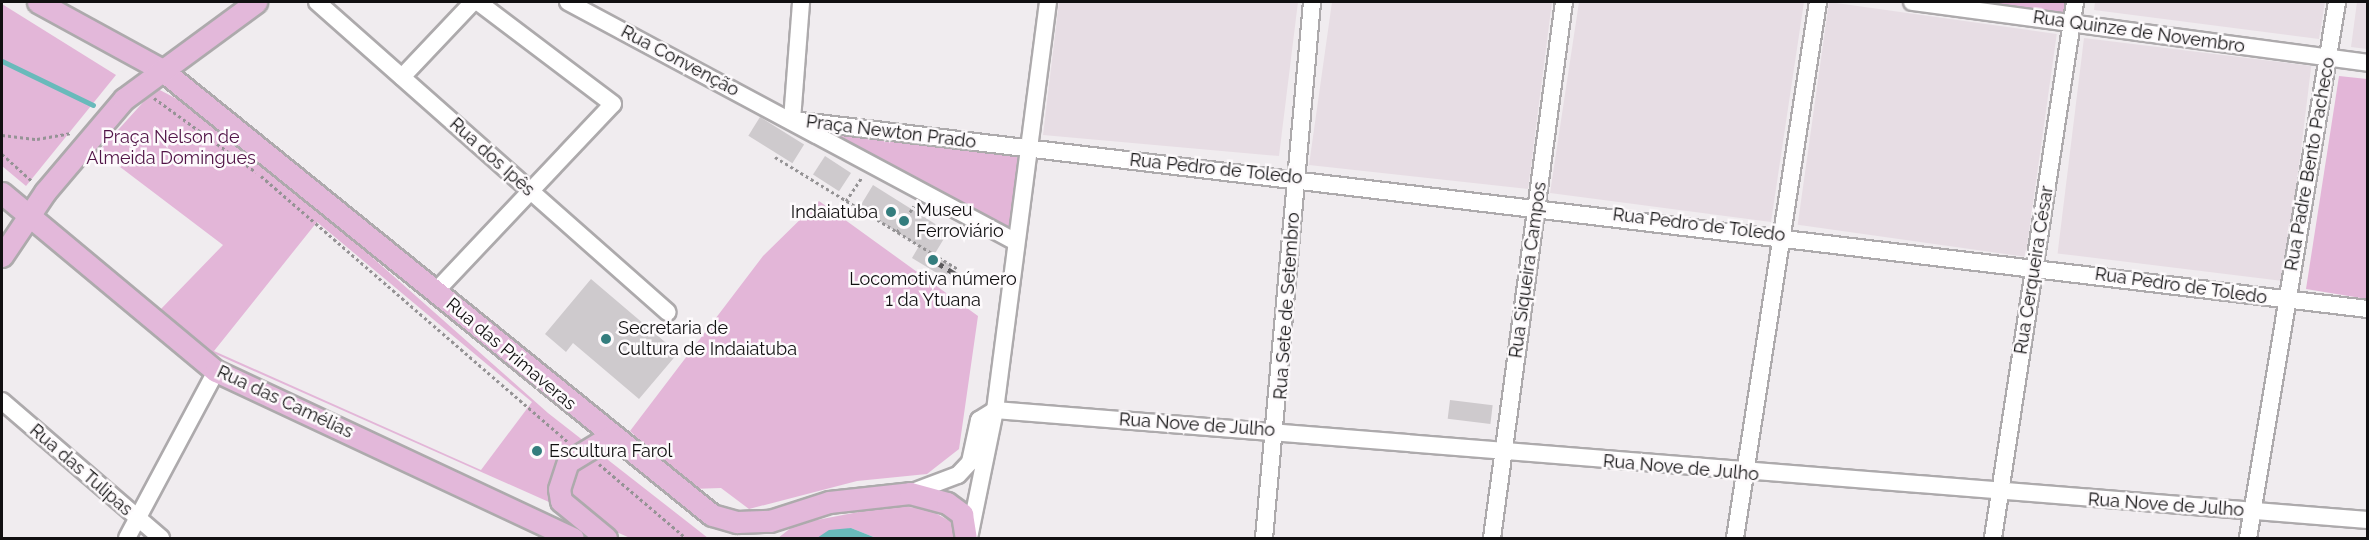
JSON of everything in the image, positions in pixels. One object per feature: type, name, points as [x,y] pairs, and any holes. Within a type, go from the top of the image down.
[{"type":"main road","name":"Rua das Primaveras","points":[[38,2],[162,70],[436,291],[611,436],[712,515],[737,522],[771,521],[829,502],[910,493]]},
{"type":"main road","points":[[2,256],[45,192],[131,93],[256,2]]},
{"type":"main road","name":"Rua das Camélias","points":[[2,193],[216,371],[557,536]]},
{"type":"main road","points":[[606,538],[561,501],[561,474],[583,452],[611,436]]},
{"type":"main road","points":[[910,493],[946,503],[962,514],[967,538]]},
{"type":"main road","points":[[754,538],[771,521]]},
{"type":"street","name":"Rua dos Ipês","points":[[317,2],[667,312]]},
{"type":"street","points":[[402,77],[473,2]]},
{"type":"street","points":[[436,291],[613,104],[478,2]]},
{"type":"street","name":"Rua Convenção","points":[[568,2],[792,120]]},
{"type":"street","points":[[792,120],[801,2]]},
{"type":"street","points":[[967,538],[995,410],[1048,2]]},
{"type":"street","name":"Rua Sete de Setembro","points":[[1264,538],[1277,431],[1312,2]]},
{"type":"street","name":"Rua Siqueira Campos","points":[[1492,538],[1564,2]]},
{"type":"street","points":[[1736,538],[1818,2]]},
{"type":"street","name":"Rua Quinze de Novembro","points":[[1911,2],[2367,63]]},
{"type":"street","name":"Rua Cerqueira César","points":[[1993,538],[2075,2]]},
{"type":"street","name":"Rua Padre Bento Pacheco","points":[[2248,538],[2286,300],[2330,57],[2337,2]]},
{"type":"street","name":"Praça Newton Prado","points":[[792,120],[1029,147]]},
{"type":"street","name":"Praça Newton Prado","points":[[792,120],[1016,242]]},
{"type":"street","name":"Rua Pedro de Toledo","points":[[1029,147],[1782,235],[2367,309]]},
{"type":"street","points":[[127,538],[216,371]]},
{"type":"street","name":"Rua das Tulipas","points":[[2,400],[161,538]]},
{"type":"street","name":"Rua Nove de Julho","points":[[995,410],[1277,431],[1745,474],[2367,520]]},
{"type":"street","name":"Rua das Primaveras","points":[[910,493],[958,475],[970,462],[979,420],[995,410]]},
{"type":"path","points":[[131,93],[259,175],[521,406],[583,452],[686,538]]},
{"type":"path","points":[[2,135],[37,139],[78,130]]},
{"type":"path","points":[[2,154],[45,192]]},
{"type":"path","points":[[775,157],[957,269]]},
{"type":"path","points":[[846,201],[871,163]]},
{"type":"path","points":[[897,232],[924,192]]},
{"type":"shaded area","points":[[1059,2],[1298,2],[1279,156],[1043,135]]},
{"type":"shaded area","points":[[1332,2],[1552,2],[1528,189],[1309,165]]},
{"type":"shaded area","points":[[1579,2],[1804,2],[1771,222],[1550,193]]},
{"type":"shaded area","points":[[1829,2],[2057,34],[2025,257],[1798,225]]},
{"type":"shaded area","points":[[2095,2],[2325,2],[2319,39],[2094,10]]},
{"type":"shaded area","points":[[2357,2],[2367,2],[2367,49],[2351,47]]},
{"type":"shaded area","points":[[2084,38],[2311,66],[2285,281],[2058,253]]},
{"type":"green space","points":[[1912,2],[2075,2],[2071,24]]},
{"type":"green space","points":[[2,4],[116,75],[26,186],[2,166]]},
{"type":"green space","points":[[2339,76],[2367,79],[2367,299],[2306,289]]},
{"type":"green space","name":"Praça Nelson de Almeida Domingues","points":[[156,88],[196,109],[269,166],[548,413],[708,538],[630,538],[211,352],[160,310],[223,245],[99,151]],"holes":[[[317,222],[532,402],[481,470],[214,351]]]},
{"type":"green space","points":[[792,120],[1029,147],[1016,242]]},
{"type":"green space","points":[[819,201],[978,316],[959,449],[927,474],[857,481],[749,509],[721,488],[691,489],[630,431],[763,256]]},
{"type":"green space","points":[[895,505],[930,510],[953,523],[954,538],[876,538],[851,528],[817,538],[778,538],[796,524]]},
{"type":"water","points":[[851,528],[876,538],[817,538],[829,530]]},
{"type":"building","points":[[760,117],[804,145],[792,163],[748,136]]},
{"type":"building","points":[[825,156],[851,173],[839,191],[813,174]]},
{"type":"building","name":"Museu Ferroviário","points":[[873,185],[948,232],[934,255],[952,266],[945,278],[912,258],[919,246],[859,208]]},
{"type":"building","name":"Secretaria de Cultura de Indaiatuba","points":[[591,279],[678,353],[639,399],[573,343],[566,352],[545,334]]},
{"type":"building","points":[[1450,400],[1493,405],[1490,424],[1448,419]]},
{"type":"waterway","points":[[2,61],[93,105]]},
{"type":"railway","points":[[933,260],[965,280]]},
{"type":"place","name":"Indaiatuba","points":[[891,212]]},
{"type":"place","name":"Museu Ferroviário","points":[[904,221]]},
{"type":"place","name":"Locomotiva número 1 da Ytuana","points":[[933,260]]},
{"type":"place","name":"Secretaria de Cultura de Indaiatuba","points":[[606,339]]},
{"type":"place","name":"Escultura Farol","points":[[537,451]]}]
